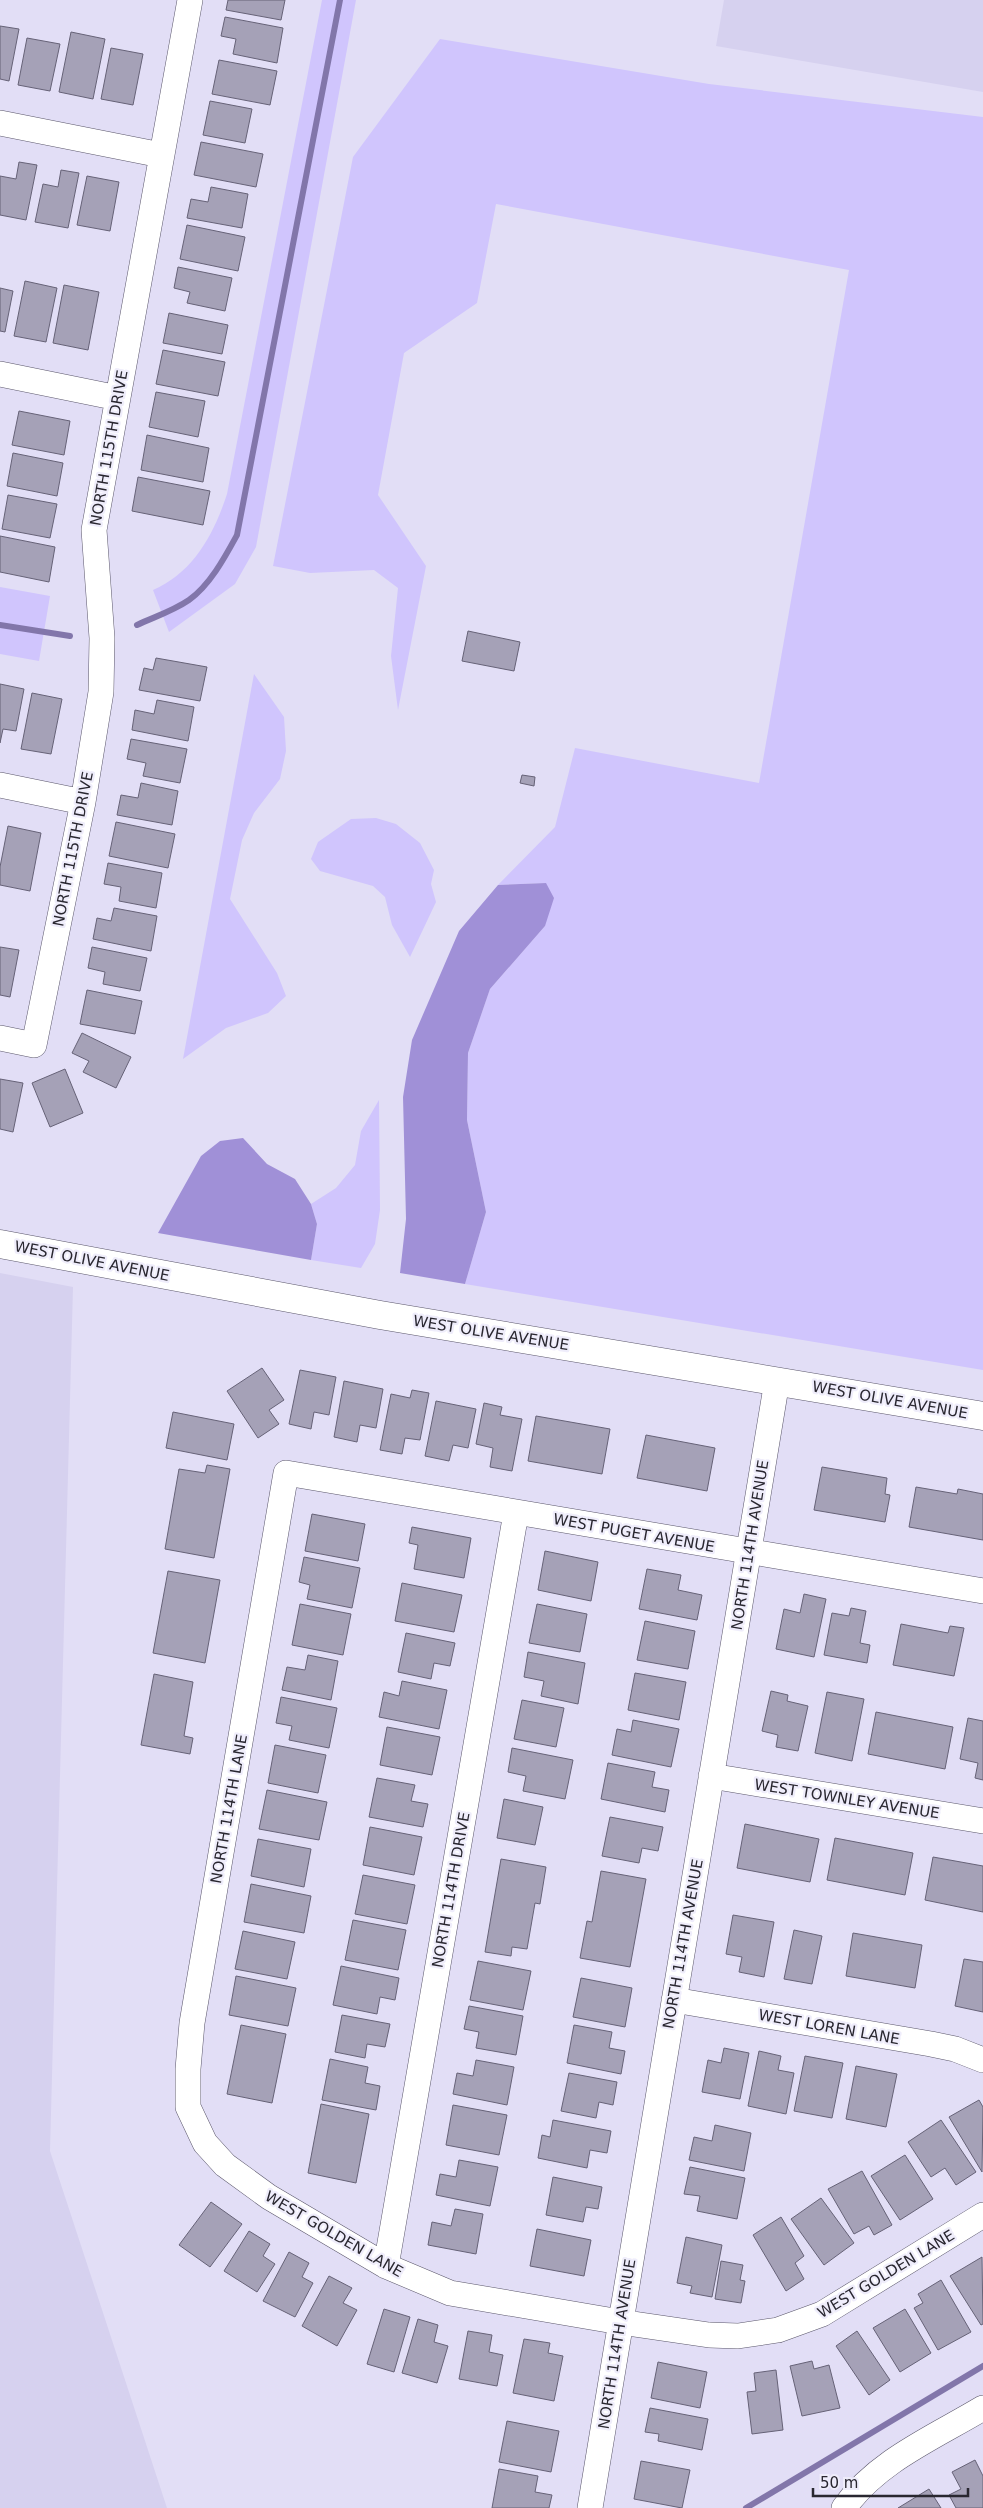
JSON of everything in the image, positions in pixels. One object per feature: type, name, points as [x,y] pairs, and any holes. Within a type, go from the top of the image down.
[{"type":"main road","name":"WEST OLIVE AVENUE","points":[[0,1244],[380,1314],[983,1416]]},
{"type":"street","name":"NORTH 115TH DRIVE","points":[[0,1038],[34,1045],[83,802],[101,692],[102,638],[94,530],[190,0]]},
{"type":"street","points":[[0,123],[161,155]]},
{"type":"street","points":[[0,374],[118,398]]},
{"type":"street","points":[[0,785],[83,802]]},
{"type":"street","name":"NORTH 114TH AVENUE","points":[[590,2508],[777,1381]]},
{"type":"street","name":"WEST PUGET AVENUE","points":[[286,1473],[983,1591]]},
{"type":"street","name":"NORTH 114TH LANE","points":[[205,2143],[188,2107],[189,2046],[286,1473]]},
{"type":"street","name":"NORTH 114TH DRIVE","points":[[386,2266],[516,1513]]},
{"type":"street","name":"WEST TOWNLEY AVENUE","points":[[712,1776],[983,1821]]},
{"type":"street","name":"WEST LOREN LANE","points":[[674,2000],[931,2044],[955,2049],[983,2060]]},
{"type":"street","name":"WEST GOLDEN LANE","points":[[205,2143],[225,2165],[247,2183],[386,2266],[450,2293],[709,2335],[738,2336],[778,2330],[822,2314],[983,2215]]},
{"type":"street","points":[[844,2508],[856,2491],[884,2467],[983,2408]]},
{"type":"shaded area","points":[[322,0],[356,0],[256,547],[235,584],[169,632],[153,590],[167,583],[191,563],[216,523],[227,494]]},
{"type":"shaded area","points":[[724,0],[983,0],[983,92],[716,46]]},
{"type":"shaded area","points":[[440,39],[709,84],[983,117],[983,1370],[465,1284],[486,1212],[467,1120],[468,1053],[490,989],[545,926],[546,883],[498,885],[555,827],[575,748],[759,783],[849,270],[496,204],[477,303],[404,353],[378,495],[426,566],[398,710],[391,656],[398,588],[374,570],[310,573],[273,566],[353,157]]},
{"type":"shaded area","points":[[0,587],[50,596],[39,661],[0,654]]},
{"type":"shaded area","points":[[254,674],[284,717],[286,751],[280,779],[254,813],[242,840],[230,899],[277,973],[286,996],[268,1013],[226,1028],[183,1059]]},
{"type":"shaded area","points":[[376,818],[396,824],[420,843],[434,870],[431,884],[436,902],[410,957],[392,925],[385,897],[373,886],[320,871],[311,859],[318,842],[351,819]]},
{"type":"shaded area","points":[[546,883],[554,898],[545,926],[490,989],[468,1053],[467,1120],[486,1212],[465,1284],[400,1273],[406,1219],[403,1097],[412,1040],[459,931],[498,885]]},
{"type":"shaded area","points":[[379,1100],[380,1210],[375,1244],[361,1268],[311,1260],[317,1224],[311,1204],[336,1188],[355,1165],[361,1131]]},
{"type":"shaded area","points":[[243,1138],[267,1164],[295,1179],[311,1204],[317,1224],[311,1260],[158,1233],[201,1156],[220,1141]]},
{"type":"shaded area","points":[[0,1273],[73,1287],[50,2151],[167,2508],[0,2508]]},
{"type":"building","points":[[228,0],[285,0],[281,20],[226,10]]},
{"type":"building","points":[[225,17],[283,28],[277,63],[233,54],[236,39],[221,36]]},
{"type":"building","points":[[0,26],[19,29],[9,81],[0,79]]},
{"type":"building","points":[[71,32],[105,39],[93,99],[59,92]]},
{"type":"building","points":[[27,38],[60,44],[50,91],[18,85]]},
{"type":"building","points":[[111,48],[143,54],[133,105],[101,99]]},
{"type":"building","points":[[219,60],[277,71],[270,105],[212,94]]},
{"type":"building","points":[[210,101],[252,109],[245,143],[203,135]]},
{"type":"building","points":[[201,142],[263,154],[256,187],[194,175]]},
{"type":"building","points":[[19,162],[37,165],[26,220],[0,215],[0,176],[16,179]]},
{"type":"building","points":[[61,170],[79,173],[68,228],[35,222],[43,184],[58,187]]},
{"type":"building","points":[[87,176],[119,182],[110,231],[77,225]]},
{"type":"building","points":[[211,187],[248,194],[242,228],[187,218],[191,199],[208,202]]},
{"type":"building","points":[[187,225],[245,237],[238,271],[180,259]]},
{"type":"building","points":[[178,267],[232,278],[225,311],[187,303],[190,292],[174,288]]},
{"type":"building","points":[[25,281],[57,288],[46,342],[14,336]]},
{"type":"building","points":[[64,285],[99,292],[88,350],[53,343]]},
{"type":"building","points":[[0,288],[13,291],[5,332],[0,331]]},
{"type":"building","points":[[169,313],[228,325],[222,354],[163,343]]},
{"type":"building","points":[[163,350],[225,362],[218,396],[156,384]]},
{"type":"building","points":[[156,392],[205,401],[198,437],[149,427]]},
{"type":"building","points":[[19,411],[70,421],[64,455],[12,445]]},
{"type":"building","points":[[147,435],[209,448],[203,482],[141,470]]},
{"type":"building","points":[[13,453],[63,463],[57,496],[7,486]]},
{"type":"building","points":[[138,477],[210,491],[203,525],[132,511]]},
{"type":"building","points":[[8,495],[57,504],[50,538],[2,529]]},
{"type":"building","points":[[0,536],[55,547],[49,582],[0,572]]},
{"type":"building","points":[[468,631],[520,642],[514,671],[462,661]]},
{"type":"building","points":[[156,658],[207,667],[200,701],[139,690],[144,668],[153,670]]},
{"type":"building","points":[[0,684],[24,689],[16,731],[3,729],[0,743]]},
{"type":"building","points":[[32,693],[62,699],[51,754],[21,749]]},
{"type":"building","points":[[157,700],[194,707],[188,741],[132,730],[135,710],[154,714]]},
{"type":"building","points":[[131,739],[187,749],[180,783],[143,776],[146,763],[127,759]]},
{"type":"building","points":[[522,775],[535,777],[534,786],[520,783]]},
{"type":"building","points":[[141,783],[178,791],[172,825],[117,815],[121,795],[138,798]]},
{"type":"building","points":[[116,822],[175,834],[168,868],[109,856]]},
{"type":"building","points":[[8,826],[41,833],[30,891],[0,885],[0,867]]},
{"type":"building","points":[[108,863],[162,873],[156,908],[119,901],[121,887],[104,884]]},
{"type":"building","points":[[114,908],[157,916],[151,951],[93,939],[97,918],[111,921]]},
{"type":"building","points":[[0,947],[19,950],[10,997],[0,995]]},
{"type":"building","points":[[92,947],[147,958],[140,991],[103,984],[105,972],[88,968]]},
{"type":"building","points":[[87,990],[142,1001],[135,1034],[80,1024]]},
{"type":"building","points":[[82,1033],[131,1057],[116,1088],[83,1072],[89,1061],[72,1053]]},
{"type":"building","points":[[65,1069],[83,1113],[50,1127],[32,1083]]},
{"type":"building","points":[[0,1079],[23,1083],[13,1132],[0,1129]]},
{"type":"building","points":[[262,1368],[284,1400],[269,1410],[279,1424],[258,1438],[227,1391]]},
{"type":"building","points":[[300,1370],[336,1377],[329,1415],[314,1412],[311,1429],[289,1424]]},
{"type":"building","points":[[344,1381],[383,1389],[376,1428],[360,1425],[357,1442],[334,1437]]},
{"type":"building","points":[[412,1390],[429,1393],[420,1440],[405,1438],[402,1454],[380,1450],[391,1394],[410,1398]]},
{"type":"building","points":[[436,1401],[476,1409],[468,1448],[453,1445],[449,1461],[425,1456]]},
{"type":"building","points":[[484,1403],[502,1407],[500,1415],[522,1419],[512,1471],[490,1467],[493,1448],[476,1444]]},
{"type":"building","points":[[173,1412],[234,1424],[227,1460],[166,1448]]},
{"type":"building","points":[[536,1416],[610,1429],[602,1474],[528,1461]]},
{"type":"building","points":[[646,1435],[715,1448],[707,1491],[637,1478]]},
{"type":"building","points":[[207,1465],[230,1469],[214,1558],[165,1549],[179,1469],[205,1473]]},
{"type":"building","points":[[822,1467],[887,1478],[885,1494],[890,1495],[885,1522],[814,1510]]},
{"type":"building","points":[[916,1487],[957,1494],[958,1489],[983,1494],[983,1540],[909,1527]]},
{"type":"building","points":[[312,1514],[365,1524],[358,1561],[305,1551]]},
{"type":"building","points":[[412,1527],[471,1538],[464,1578],[414,1569],[418,1545],[409,1543]]},
{"type":"building","points":[[545,1551],[598,1562],[591,1601],[538,1590]]},
{"type":"building","points":[[304,1557],[360,1568],[352,1608],[307,1599],[310,1585],[299,1582]]},
{"type":"building","points":[[647,1569],[681,1575],[678,1590],[702,1595],[697,1620],[639,1609]]},
{"type":"building","points":[[168,1571],[220,1580],[205,1663],[153,1653]]},
{"type":"building","points":[[402,1583],[462,1595],[454,1632],[395,1621]]},
{"type":"building","points":[[804,1594],[826,1599],[814,1657],[776,1649],[784,1609],[800,1613]]},
{"type":"building","points":[[300,1604],[351,1614],[343,1655],[292,1645]]},
{"type":"building","points":[[537,1604],[587,1614],[580,1652],[529,1643]]},
{"type":"building","points":[[851,1608],[866,1611],[860,1643],[870,1645],[867,1663],[824,1655],[832,1613],[849,1616]]},
{"type":"building","points":[[645,1621],[695,1631],[688,1669],[637,1660]]},
{"type":"building","points":[[901,1624],[948,1633],[950,1626],[964,1628],[954,1676],[893,1665]]},
{"type":"building","points":[[406,1633],[455,1643],[450,1666],[434,1663],[431,1679],[398,1672]]},
{"type":"building","points":[[528,1652],[585,1663],[578,1704],[541,1696],[544,1681],[524,1677]]},
{"type":"building","points":[[308,1655],[338,1661],[331,1700],[282,1690],[287,1667],[305,1670]]},
{"type":"building","points":[[635,1673],[686,1682],[679,1720],[628,1710]]},
{"type":"building","points":[[154,1674],[193,1682],[184,1736],[193,1738],[190,1754],[141,1745]]},
{"type":"building","points":[[402,1681],[447,1690],[439,1729],[379,1717],[384,1692],[399,1696]]},
{"type":"building","points":[[771,1691],[788,1695],[787,1701],[808,1706],[798,1751],[776,1747],[778,1735],[762,1731]]},
{"type":"building","points":[[827,1692],[864,1699],[852,1761],[815,1753]]},
{"type":"building","points":[[281,1697],[337,1708],[329,1748],[289,1740],[292,1726],[276,1723]]},
{"type":"building","points":[[522,1700],[564,1708],[556,1747],[514,1739]]},
{"type":"building","points":[[876,1712],[953,1727],[945,1769],[868,1754]]},
{"type":"building","points":[[968,1718],[983,1721],[983,1780],[975,1778],[978,1763],[960,1759]]},
{"type":"building","points":[[633,1720],[679,1729],[671,1767],[612,1755],[617,1729],[631,1732]]},
{"type":"building","points":[[387,1727],[440,1737],[432,1775],[380,1765]]},
{"type":"building","points":[[275,1745],[326,1755],[318,1793],[268,1783]]},
{"type":"building","points":[[512,1748],[573,1760],[565,1799],[523,1791],[526,1776],[508,1772]]},
{"type":"building","points":[[608,1763],[655,1772],[652,1787],[669,1790],[665,1812],[601,1799]]},
{"type":"building","points":[[377,1778],[415,1785],[411,1801],[428,1804],[423,1827],[369,1817]]},
{"type":"building","points":[[267,1790],[327,1802],[319,1840],[259,1829]]},
{"type":"building","points":[[504,1799],[543,1807],[535,1845],[497,1838]]},
{"type":"building","points":[[610,1817],[663,1827],[658,1851],[642,1848],[639,1863],[602,1856]]},
{"type":"building","points":[[745,1824],[819,1839],[810,1882],[737,1868]]},
{"type":"building","points":[[370,1827],[422,1837],[414,1875],[363,1865]]},
{"type":"building","points":[[835,1838],[913,1853],[905,1895],[827,1880]]},
{"type":"building","points":[[258,1839],[311,1849],[304,1887],[251,1876]]},
{"type":"building","points":[[933,1857],[983,1866],[983,1912],[925,1900]]},
{"type":"building","points":[[501,1859],[546,1867],[540,1904],[535,1903],[527,1949],[512,1947],[511,1956],[485,1952]]},
{"type":"building","points":[[601,1871],[646,1879],[630,1967],[580,1958],[587,1921],[592,1922]]},
{"type":"building","points":[[363,1875],[415,1885],[407,1924],[355,1914]]},
{"type":"building","points":[[251,1884],[311,1896],[304,1933],[244,1922]]},
{"type":"building","points":[[733,1915],[774,1922],[764,1977],[739,1972],[742,1957],[726,1954]]},
{"type":"building","points":[[353,1920],[406,1930],[398,1970],[345,1960]]},
{"type":"building","points":[[794,1930],[822,1936],[812,1984],[784,1979]]},
{"type":"building","points":[[243,1931],[295,1942],[287,1979],[235,1969]]},
{"type":"building","points":[[853,1933],[922,1945],[915,1988],[846,1976]]},
{"type":"building","points":[[964,1959],[983,1962],[983,2012],[955,2006]]},
{"type":"building","points":[[478,1961],[531,1971],[523,2010],[470,2000]]},
{"type":"building","points":[[341,1966],[399,1978],[395,2000],[380,1997],[377,2014],[333,2005]]},
{"type":"building","points":[[236,1976],[296,1988],[288,2026],[229,2015]]},
{"type":"building","points":[[581,1978],[632,1988],[625,2027],[573,2017]]},
{"type":"building","points":[[469,2006],[523,2016],[516,2055],[476,2048],[479,2032],[464,2029]]},
{"type":"building","points":[[342,2015],[390,2024],[385,2047],[367,2044],[365,2058],[335,2052]]},
{"type":"building","points":[[241,2025],[286,2034],[272,2103],[227,2094]]},
{"type":"building","points":[[574,2025],[612,2032],[609,2048],[625,2051],[621,2074],[567,2063]]},
{"type":"building","points":[[724,2048],[749,2053],[740,2099],[702,2092],[708,2060],[721,2063]]},
{"type":"building","points":[[759,2051],[781,2056],[778,2070],[794,2073],[786,2114],[748,2106]]},
{"type":"building","points":[[805,2056],[843,2063],[832,2118],[794,2111]]},
{"type":"building","points":[[330,2059],[368,2067],[365,2083],[380,2086],[376,2110],[322,2100]]},
{"type":"building","points":[[476,2060],[514,2067],[507,2105],[453,2094],[457,2073],[473,2076]]},
{"type":"building","points":[[856,2066],[897,2074],[886,2127],[846,2119]]},
{"type":"building","points":[[569,2073],[617,2082],[613,2105],[599,2102],[596,2118],[561,2111]]},
{"type":"building","points":[[979,2100],[983,2107],[982,2172],[949,2117]]},
{"type":"building","points":[[321,2104],[369,2114],[356,2183],[308,2173]]},
{"type":"building","points":[[453,2105],[507,2115],[499,2155],[446,2145]]},
{"type":"building","points":[[553,2120],[611,2131],[607,2153],[590,2150],[587,2168],[538,2158],[542,2135],[550,2137]]},
{"type":"building","points":[[941,2120],[976,2172],[956,2185],[945,2168],[931,2177],[908,2142]]},
{"type":"building","points":[[715,2125],[751,2133],[744,2171],[689,2160],[694,2137],[712,2141]]},
{"type":"building","points":[[905,2155],[933,2199],[900,2220],[871,2176]]},
{"type":"building","points":[[459,2160],[498,2167],[490,2206],[436,2195],[440,2174],[456,2177]]},
{"type":"building","points":[[690,2167],[745,2178],[737,2219],[697,2211],[700,2196],[684,2194]]},
{"type":"building","points":[[862,2171],[892,2225],[874,2235],[869,2226],[854,2234],[828,2189]]},
{"type":"building","points":[[553,2177],[602,2187],[598,2209],[586,2207],[583,2222],[546,2215]]},
{"type":"building","points":[[821,2198],[854,2243],[824,2265],[791,2219]]},
{"type":"building","points":[[211,2202],[242,2224],[210,2267],[179,2245]]},
{"type":"building","points":[[455,2209],[483,2214],[476,2254],[428,2245],[432,2222],[451,2226]]},
{"type":"building","points":[[781,2217],[804,2256],[795,2263],[804,2279],[786,2291],[753,2235]]},
{"type":"building","points":[[537,2229],[591,2240],[584,2276],[530,2266]]},
{"type":"building","points":[[249,2231],[270,2244],[263,2256],[275,2264],[257,2292],[224,2271]]},
{"type":"building","points":[[686,2237],[722,2245],[712,2297],[690,2293],[692,2286],[677,2283]]},
{"type":"building","points":[[289,2252],[309,2263],[302,2277],[313,2283],[295,2317],[263,2301]]},
{"type":"building","points":[[982,2257],[983,2324],[981,2325],[950,2276]]},
{"type":"building","points":[[721,2261],[743,2265],[740,2280],[745,2281],[741,2303],[715,2299]]},
{"type":"building","points":[[329,2276],[352,2288],[343,2303],[357,2310],[337,2346],[302,2326]]},
{"type":"building","points":[[941,2280],[971,2332],[938,2350],[914,2308],[923,2303],[918,2294]]},
{"type":"building","points":[[384,2309],[410,2317],[394,2372],[367,2364]]},
{"type":"building","points":[[905,2309],[931,2353],[900,2372],[873,2328]]},
{"type":"building","points":[[418,2319],[438,2325],[434,2342],[448,2346],[437,2383],[402,2373]]},
{"type":"building","points":[[468,2331],[492,2335],[489,2352],[503,2355],[497,2386],[459,2379]]},
{"type":"building","points":[[857,2331],[890,2380],[869,2395],[836,2346]]},
{"type":"building","points":[[524,2339],[550,2343],[548,2353],[563,2356],[554,2401],[513,2393]]},
{"type":"building","points":[[812,2361],[814,2369],[829,2365],[840,2408],[802,2416],[790,2366]]},
{"type":"building","points":[[658,2362],[707,2372],[700,2408],[651,2398]]},
{"type":"building","points":[[776,2370],[783,2430],[752,2434],[747,2392],[756,2391],[754,2373]]},
{"type":"building","points":[[650,2408],[708,2419],[702,2450],[658,2441],[659,2434],[645,2432]]},
{"type":"building","points":[[507,2421],[559,2431],[551,2472],[499,2462]]},
{"type":"building","points":[[975,2460],[983,2476],[983,2508],[956,2508],[949,2495],[961,2489],[952,2472]]},
{"type":"building","points":[[641,2461],[690,2470],[682,2508],[634,2499]]},
{"type":"building","points":[[499,2469],[538,2476],[535,2492],[552,2495],[549,2508],[492,2508]]},
{"type":"building","points":[[929,2489],[941,2508],[898,2508]]},
{"type":"waterway","points":[[137,625],[177,607],[197,594],[216,570],[237,535],[340,0]]},
{"type":"waterway","points":[[0,625],[70,636]]},
{"type":"waterway","points":[[746,2508],[983,2366]]}]
